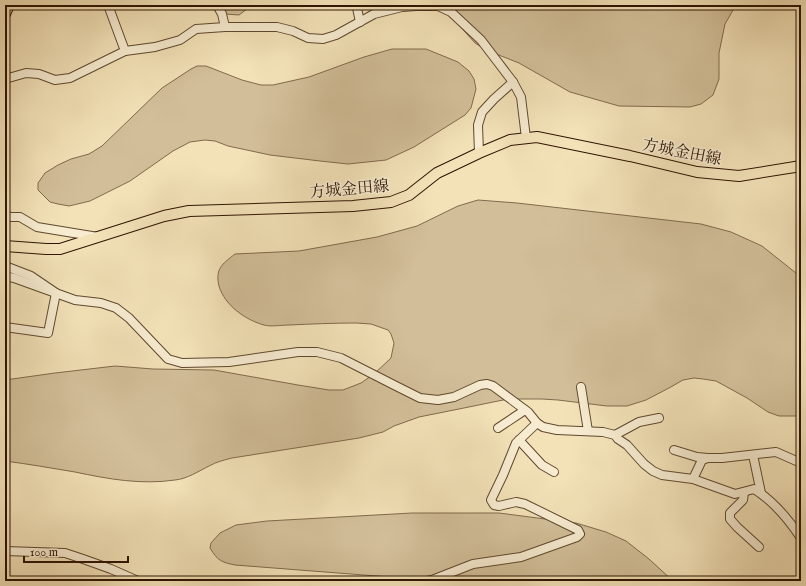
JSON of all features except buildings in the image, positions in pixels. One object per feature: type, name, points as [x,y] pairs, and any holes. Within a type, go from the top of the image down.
[{"type":"main road","points":[[5,14],[9,5]]},
{"type":"main road","name":"方城金田線","points":[[5,246],[60,249],[164,216],[189,211],[353,206],[391,202],[409,195],[437,173],[479,153],[510,140],[526,138],[536,137],[552,140],[697,172],[739,176],[801,166]]},
{"type":"street","points":[[108,5],[125,51]]},
{"type":"street","points":[[218,5],[225,27]]},
{"type":"street","points":[[358,5],[357,8],[360,22]]},
{"type":"street","points":[[5,79],[26,73],[39,74],[55,80],[70,78],[125,51],[155,47],[180,40],[196,29],[225,27],[277,27],[293,31],[308,38],[323,39],[336,35],[374,14],[402,7],[438,6],[451,12],[481,40],[513,82],[521,97],[526,138]]},
{"type":"street","points":[[479,153],[478,125],[482,112],[513,82]]},
{"type":"street","points":[[5,215],[20,217],[37,227],[99,237]]},
{"type":"street","points":[[5,266],[31,276],[56,293]]},
{"type":"street","points":[[5,276],[75,300],[102,303],[116,308],[129,318],[168,359],[182,363],[228,362],[298,352],[317,352],[341,358],[420,398],[438,400],[454,398],[480,385],[487,384],[493,386],[528,412],[537,423],[543,427],[557,430],[603,432],[615,436],[627,445],[644,464],[653,471],[662,475],[693,479],[735,494],[754,489],[761,493],[784,516],[801,538]]},
{"type":"street","points":[[5,327],[48,334],[56,293]]},
{"type":"street","points":[[580,387],[588,431]]},
{"type":"street","points":[[498,428],[525,410]]},
{"type":"street","points":[[615,436],[639,422],[658,418]]},
{"type":"street","points":[[427,581],[473,564],[521,557],[577,537],[580,534],[578,530],[525,504],[516,502],[499,506],[494,505],[491,500],[516,443],[537,423]]},
{"type":"street","points":[[519,440],[542,465],[554,472]]},
{"type":"street","points":[[674,450],[708,458],[722,458],[776,452],[801,463]]},
{"type":"street","points":[[753,454],[761,493]]},
{"type":"street","points":[[693,479],[702,460],[708,458]]},
{"type":"street","points":[[744,492],[742,500],[730,513],[730,519],[759,546]]},
{"type":"street","points":[[5,551],[65,553],[138,581]]},
{"type":"shaded area","points":[[207,5],[252,5],[239,15],[225,14]]},
{"type":"shaded area","points":[[441,5],[736,5],[725,24],[719,53],[719,79],[713,95],[701,104],[690,107],[619,106],[570,92],[519,63],[486,50],[475,43]]},
{"type":"shaded area","points":[[392,49],[426,49],[458,62],[469,71],[474,79],[476,89],[471,108],[465,115],[414,147],[386,160],[348,164],[320,161],[270,155],[228,146],[215,141],[205,140],[190,142],[173,151],[130,181],[90,201],[69,206],[58,204],[50,202],[38,190],[38,183],[45,173],[71,159],[89,154],[102,146],[162,88],[197,66],[206,66],[242,80],[261,85],[273,85],[309,77],[364,57]]},
{"type":"shaded area","points":[[478,200],[701,224],[731,232],[762,246],[801,277],[801,416],[779,416],[768,412],[747,398],[716,381],[694,378],[683,380],[646,400],[627,406],[607,406],[542,399],[508,399],[419,417],[394,426],[383,432],[359,438],[223,460],[188,476],[175,480],[137,482],[5,461],[5,380],[115,366],[153,369],[214,370],[329,390],[343,390],[361,383],[374,374],[391,358],[394,343],[388,330],[371,324],[356,323],[267,326],[257,323],[243,316],[226,300],[219,286],[218,280],[221,267],[235,254],[299,251],[377,237],[417,226],[458,206]]},
{"type":"shaded area","points":[[412,513],[499,513],[576,523],[606,532],[626,541],[673,581],[441,581],[235,565],[220,560],[215,556],[210,548],[211,543],[220,533],[236,525],[267,521]]}]
